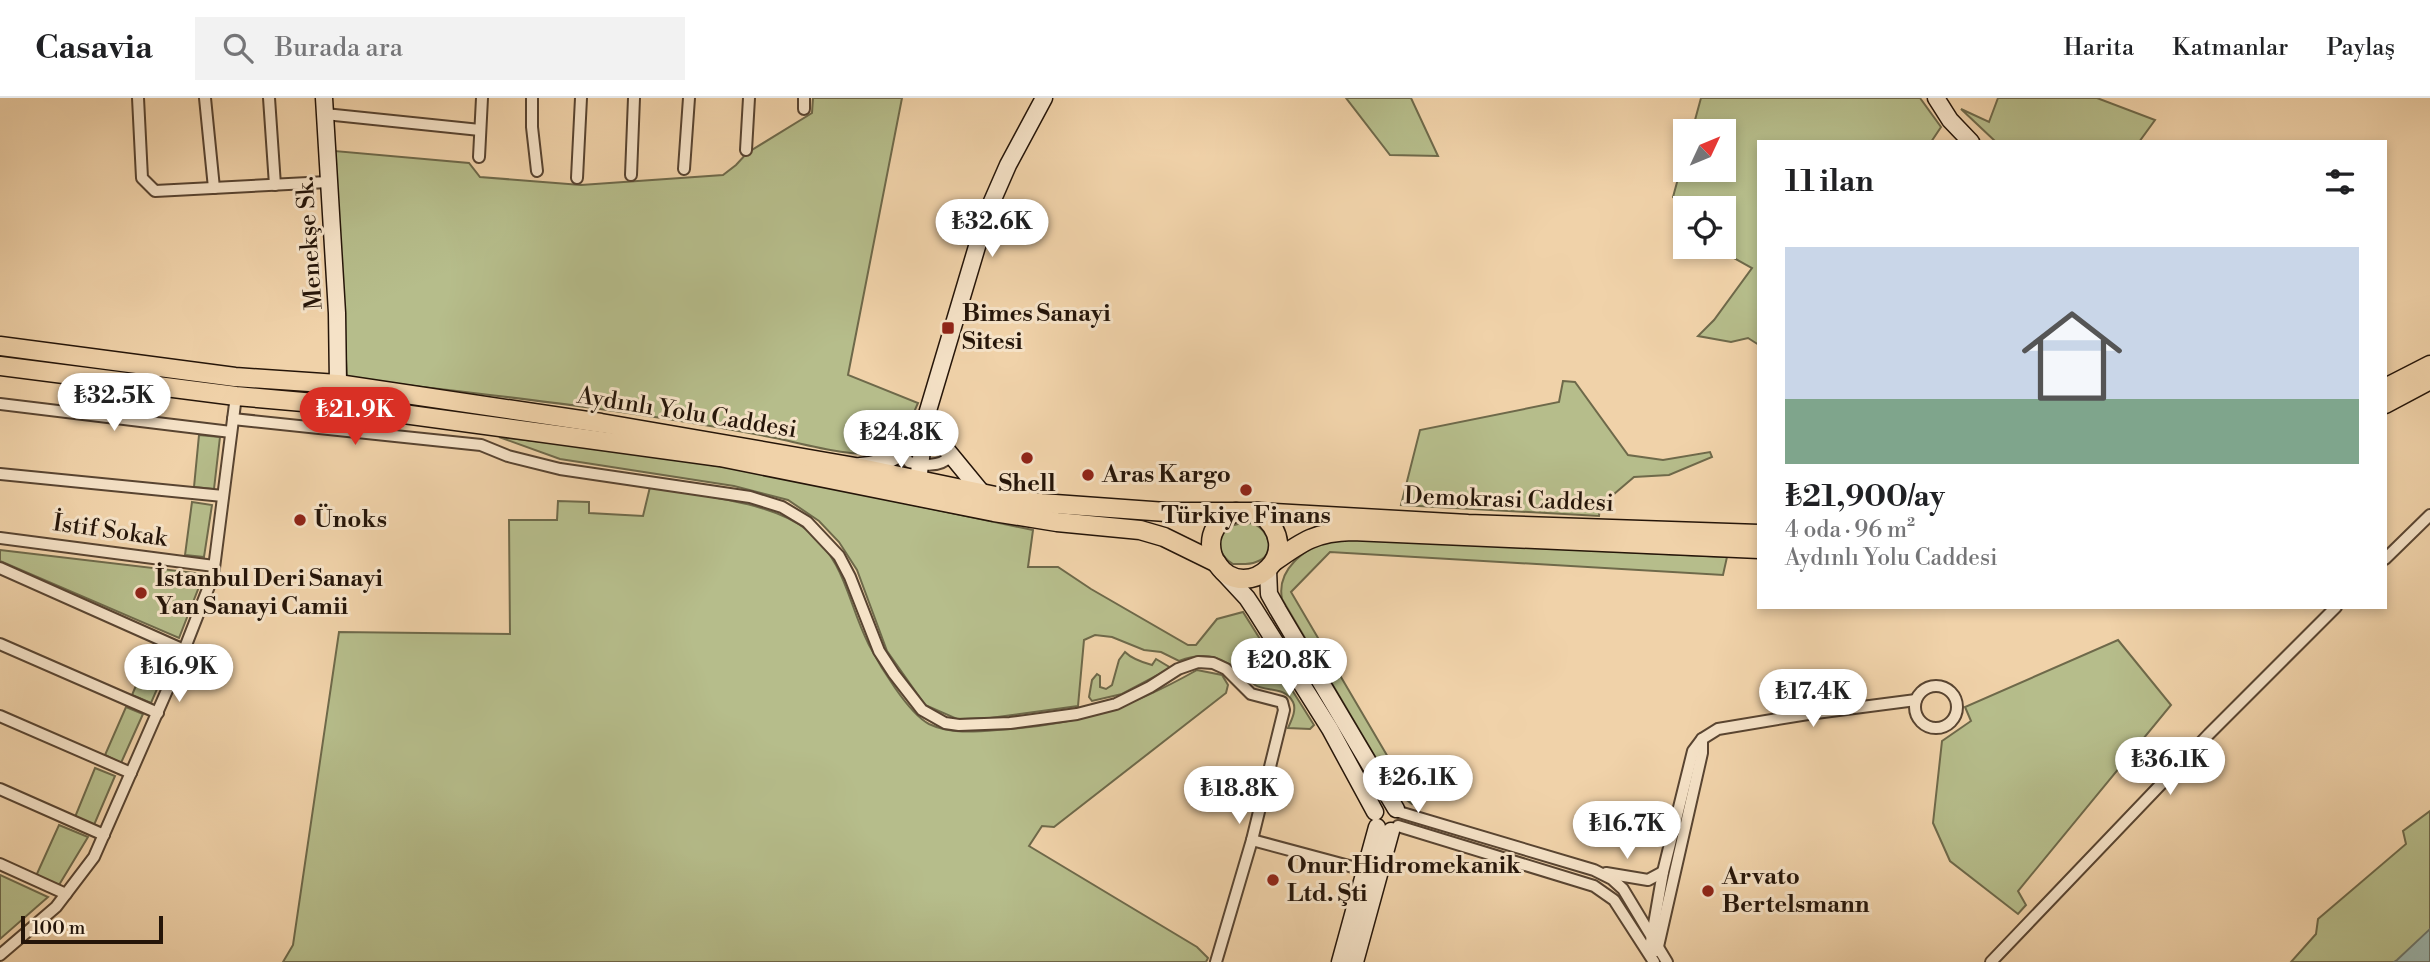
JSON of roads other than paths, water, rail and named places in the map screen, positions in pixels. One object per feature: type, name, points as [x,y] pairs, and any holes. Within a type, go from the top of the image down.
[{"type":"main road","name":"Aydınlı Yolu Caddesi","points":[[0,346],[235,377],[338,384],[601,423],[853,466],[910,472],[983,494],[1041,503],[1180,513],[1236,512]]},
{"type":"main road","points":[[2387,387],[2430,365]]},
{"type":"main road","name":"Aydınlı Yolu Caddesi","points":[[0,366],[236,396],[337,405],[720,457],[910,472],[933,499],[1057,522],[1140,530],[1164,537],[1219,566]]},
{"type":"main road","points":[[2387,403],[2430,380]]},
{"type":"main road","points":[[337,405],[338,384]]},
{"type":"main road","points":[[1236,512],[1258,512],[1274,527],[1279,550],[1272,565],[1250,579],[1229,575],[1219,566],[1211,548],[1217,525],[1236,512]]},
{"type":"main road","name":"Demokrasi Caddesi","points":[[1258,512],[1468,524],[1757,534]]},
{"type":"main road","name":"Demokrasi Caddesi","points":[[1272,565],[1313,537],[1329,532],[1352,531],[1757,549]]},
{"type":"street","points":[[138,98],[142,178],[155,191],[328,182]]},
{"type":"street","points":[[205,98],[214,188]]},
{"type":"street","points":[[270,98],[275,185]]},
{"type":"street","points":[[479,157],[482,98]]},
{"type":"street","points":[[533,98],[532,127],[537,171]]},
{"type":"street","points":[[577,178],[582,98]]},
{"type":"street","points":[[631,175],[634,98]]},
{"type":"street","points":[[684,169],[690,98]]},
{"type":"street","points":[[746,150],[749,98]]},
{"type":"street","points":[[910,472],[987,213],[1007,165],[1044,98]]},
{"type":"street","points":[[1936,98],[1950,120],[1969,140]]},
{"type":"street","points":[[324,106],[480,130]]},
{"type":"street","name":"Menekşe Sk.","points":[[324,106],[337,313],[338,384]]},
{"type":"street","points":[[0,955],[56,907],[94,857],[158,713],[213,576],[236,396]]},
{"type":"street","points":[[0,404],[231,432]]},
{"type":"street","points":[[927,414],[929,427],[983,494]]},
{"type":"street","points":[[233,419],[481,445],[508,456],[560,469],[750,497],[782,508],[807,522],[839,556],[879,651],[922,710],[945,723],[1010,723],[1077,714],[1116,704],[1178,669],[1198,662],[1213,663],[1226,669],[1251,694],[1282,702],[1284,710],[1252,840],[1216,962]]},
{"type":"street","points":[[910,472],[931,448],[936,447],[949,454]]},
{"type":"street","points":[[0,474],[223,496]]},
{"type":"street","points":[[2387,557],[2430,515]]},
{"type":"street","name":"İstif Sokak","points":[[0,538],[214,566]]},
{"type":"street","points":[[1272,565],[1269,594],[1389,820],[1355,962]]},
{"type":"street","points":[[1219,566],[1247,598],[1337,725]]},
{"type":"street","points":[[0,568],[184,650]]},
{"type":"street","points":[[1991,962],[2208,734],[2333,610]]},
{"type":"street","points":[[0,644],[158,713]]},
{"type":"street","points":[[1654,954],[1651,935],[1663,872],[1693,751],[1702,739],[1718,729],[1808,713],[1916,700],[1930,687],[1949,690],[1956,701],[1955,716],[1945,726],[1931,728],[1919,720],[1916,700]]},
{"type":"street","points":[[0,716],[131,774]]},
{"type":"street","points":[[1654,954],[1702,753],[1702,739]]},
{"type":"street","points":[[0,789],[104,835]]},
{"type":"street","points":[[1340,962],[1364,870],[1389,820]]},
{"type":"street","points":[[1389,820],[1640,880],[1654,878],[1663,872]]},
{"type":"street","points":[[1389,820],[1594,886],[1614,900],[1654,954],[1667,962]]},
{"type":"street","points":[[1252,840],[1364,870]]},
{"type":"street","points":[[0,864],[66,894]]},
{"type":"street","points":[[1594,870],[1612,879],[1623,889],[1651,935]]},
{"type":"water","points":[[2430,929],[2430,962],[2394,962],[2397,960]]},
{"type":"place","name":"Bimes Sanayi Sitesi","points":[[948,328]]},
{"type":"place","name":"Shell","points":[[1027,458]]},
{"type":"place","name":"Aras Kargo","points":[[1088,475]]},
{"type":"place","name":"Türkiye Finans","points":[[1246,490]]},
{"type":"place","name":"Ünoks","points":[[300,520]]},
{"type":"place","name":"İstanbul Deri Sanayi Yan Sanayi Camii","points":[[141,593]]},
{"type":"place","name":"Onur Hidromekanik Ltd. Şti","points":[[1273,880]]},
{"type":"place","name":"Arvato Bertelsmann","points":[[1708,891]]}]
